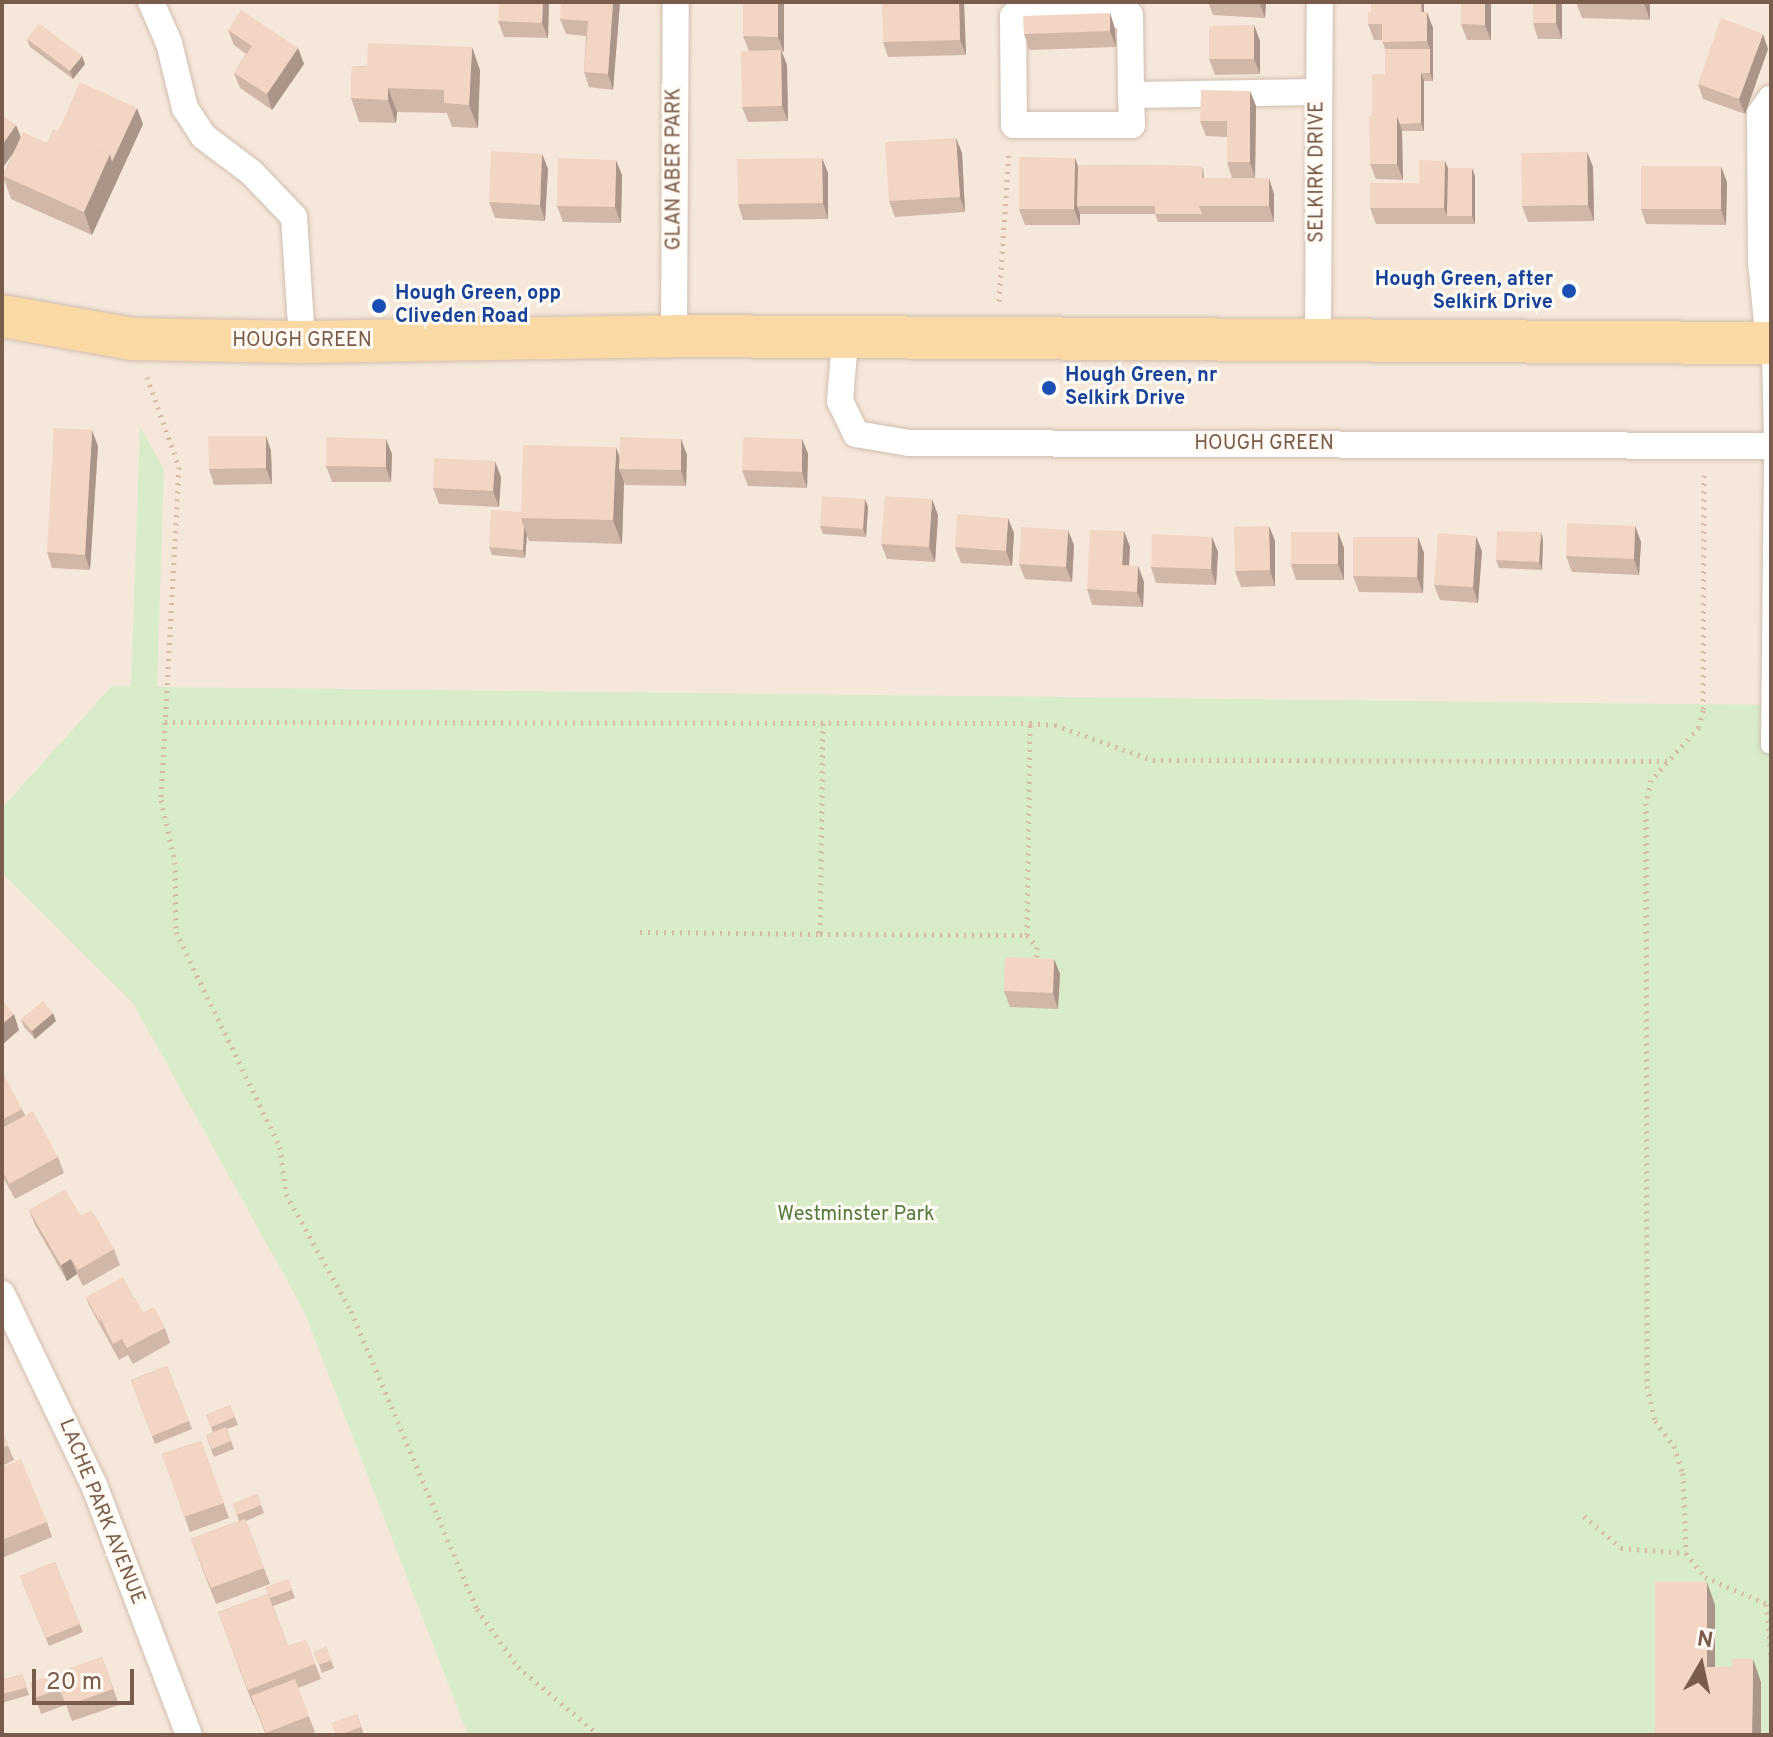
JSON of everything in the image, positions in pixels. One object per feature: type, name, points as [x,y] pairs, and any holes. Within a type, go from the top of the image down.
[{"type":"main road","name":"HOUGH GREEN","points":[[2,316],[132,339],[302,342],[674,336],[997,342],[1770,343]]},
{"type":"street","points":[[151,2],[169,43],[185,108],[203,136],[251,172],[294,217],[302,342]]},
{"type":"street","name":"GLAN ABER PARK","points":[[674,336],[676,2]]},
{"type":"street","name":"SELKIRK DRIVE","points":[[1318,341],[1320,2]]},
{"type":"street","points":[[1130,15],[1131,95],[1132,125],[1014,125],[1013,16],[1130,15]]},
{"type":"street","points":[[1131,95],[1318,92]]},
{"type":"street","points":[[1770,343],[1761,262],[1760,114],[1771,98]]},
{"type":"street","name":"HOUGH GREEN","points":[[845,340],[840,401],[856,434],[909,443],[1771,444]]},
{"type":"street","name":"LACHE PARK AVENUE","points":[[2,1294],[94,1485],[189,1735]]},
{"type":"lane","points":[[1770,343],[1771,444]]},
{"type":"lane","points":[[1768,746],[1771,455]]},
{"type":"path","points":[[997,342],[1004,175],[1014,125]]},
{"type":"path","points":[[132,339],[179,467],[161,800],[175,862],[176,932],[280,1147],[286,1194],[351,1311],[477,1609],[518,1667],[599,1735]]},
{"type":"path","points":[[1705,446],[1703,710],[1699,727],[1651,780],[1646,803],[1647,1386],[1655,1421],[1674,1446],[1683,1473],[1686,1553],[1705,1577],[1767,1604],[1771,1662]]},
{"type":"path","points":[[165,722],[1030,723],[1055,725],[1153,760],[1668,761]]},
{"type":"path","points":[[820,934],[823,723]]},
{"type":"path","points":[[1030,723],[1027,935],[1037,947],[1035,974]]},
{"type":"path","points":[[640,932],[1027,935]]},
{"type":"path","points":[[1584,1516],[1621,1548],[1686,1553]]},
{"type":"shaded area","points":[[2,2],[1771,2],[1771,1735],[2,1735]]},
{"type":"green space","name":"Westminster Park","points":[[140,427],[164,469],[157,687],[1771,705],[1771,1735],[468,1735],[304,1311],[133,1003],[2,873],[2,808],[112,686],[131,686]]},
{"type":"building","points":[[499,2],[543,2],[542,23],[498,21]]},
{"type":"building","points":[[561,2],[613,2],[608,74],[584,72],[588,21],[560,19]]},
{"type":"building","points":[[743,2],[778,2],[778,37],[743,36]]},
{"type":"building","points":[[882,2],[959,2],[960,40],[883,42]]},
{"type":"building","points":[[1371,2],[1421,2],[1421,12],[1371,12]]},
{"type":"building","points":[[1461,2],[1485,2],[1485,25],[1461,24]]},
{"type":"building","points":[[1533,2],[1556,2],[1556,23],[1533,23]]},
{"type":"building","points":[[1576,2],[1644,2],[1644,4]]},
{"type":"building","points":[[241,10],[298,48],[267,94],[234,73],[252,46],[228,30]]},
{"type":"building","points":[[1368,12],[1427,12],[1427,41],[1382,42],[1382,24],[1368,24]]},
{"type":"building","points":[[1110,13],[1110,31],[1024,34],[1023,16]]},
{"type":"building","points":[[1721,18],[1763,34],[1739,99],[1698,84]]},
{"type":"building","points":[[39,23],[82,56],[70,71],[27,39]]},
{"type":"building","points":[[1254,25],[1254,59],[1209,59],[1209,26]]},
{"type":"building","points":[[368,43],[472,47],[469,105],[444,103],[444,90],[388,88],[388,100],[351,98],[352,66],[367,67]]},
{"type":"building","points":[[1385,49],[1430,49],[1430,73],[1421,73],[1421,123],[1400,124],[1397,116],[1372,116],[1372,74],[1385,74]]},
{"type":"building","points":[[781,50],[782,106],[742,107],[741,51]]},
{"type":"building","points":[[80,82],[137,108],[112,162],[110,154],[58,132]]},
{"type":"building","points":[[1201,90],[1250,91],[1250,162],[1227,162],[1227,121],[1200,121]]},
{"type":"building","points":[[2,115],[16,125],[2,145]]},
{"type":"building","points":[[1369,116],[1397,116],[1397,164],[1370,164]]},
{"type":"building","points":[[53,129],[110,154],[84,212],[3,176],[23,132],[47,143]]},
{"type":"building","points":[[956,138],[960,197],[889,201],[885,142]]},
{"type":"building","points":[[491,151],[542,154],[540,205],[489,202]]},
{"type":"building","points":[[1587,152],[1588,205],[1522,206],[1521,153]]},
{"type":"building","points":[[1019,157],[1075,158],[1074,209],[1019,209]]},
{"type":"building","points":[[558,158],[616,160],[615,207],[557,206]]},
{"type":"building","points":[[822,158],[823,203],[738,204],[737,159]]},
{"type":"building","points":[[1419,160],[1445,161],[1444,208],[1370,208],[1370,183],[1419,183]]},
{"type":"building","points":[[1078,165],[1202,166],[1199,206],[1202,214],[1155,214],[1155,206],[1077,206]]},
{"type":"building","points":[[1641,166],[1721,166],[1721,209],[1641,209]]},
{"type":"building","points":[[1448,168],[1472,168],[1472,216],[1447,216]]},
{"type":"building","points":[[1199,178],[1269,178],[1269,206],[1199,206]]},
{"type":"building","points":[[54,428],[92,430],[85,555],[47,552]]},
{"type":"building","points":[[208,436],[266,436],[266,468],[209,469]]},
{"type":"building","points":[[326,437],[386,439],[386,467],[326,466]]},
{"type":"building","points":[[620,437],[681,439],[681,470],[619,469]]},
{"type":"building","points":[[743,437],[802,439],[802,472],[742,470]]},
{"type":"building","points":[[523,445],[616,447],[613,520],[521,518]]},
{"type":"building","points":[[434,458],[495,461],[493,491],[433,488]]},
{"type":"building","points":[[822,496],[865,499],[863,529],[820,526]]},
{"type":"building","points":[[885,496],[932,499],[929,547],[881,544]]},
{"type":"building","points":[[491,510],[521,512],[523,550],[489,547]]},
{"type":"building","points":[[957,514],[1008,518],[1006,551],[955,547]]},
{"type":"building","points":[[1567,523],[1635,526],[1634,559],[1566,556]]},
{"type":"building","points":[[1269,526],[1270,570],[1235,571],[1234,527]]},
{"type":"building","points":[[1021,527],[1068,530],[1066,567],[1019,564]]},
{"type":"building","points":[[1090,530],[1124,531],[1122,565],[1138,566],[1137,592],[1087,589]]},
{"type":"building","points":[[1497,531],[1541,532],[1539,562],[1496,560]]},
{"type":"building","points":[[1291,532],[1338,532],[1338,564],[1291,564]]},
{"type":"building","points":[[1438,533],[1476,536],[1473,587],[1434,585]]},
{"type":"building","points":[[1152,534],[1212,537],[1211,569],[1151,567]]},
{"type":"building","points":[[1353,537],[1418,537],[1417,577],[1353,576]]},
{"type":"building","points":[[1005,957],[1054,959],[1053,993],[1004,991]]},
{"type":"building","points":[[2,1001],[14,1014],[2,1024]]},
{"type":"building","points":[[43,1001],[53,1013],[32,1031],[21,1019]]},
{"type":"building","points":[[2,1072],[22,1109],[2,1120]]},
{"type":"building","points":[[33,1111],[58,1157],[9,1184],[2,1170],[2,1128]]},
{"type":"building","points":[[65,1189],[81,1216],[92,1210],[114,1249],[78,1270],[71,1259],[61,1265],[29,1210]]},
{"type":"building","points":[[123,1277],[134,1298],[99,1316],[101,1324],[86,1297]]},
{"type":"building","points":[[135,1297],[143,1313],[154,1307],[165,1328],[127,1348],[122,1339],[113,1344],[99,1316]]},
{"type":"building","points":[[167,1366],[189,1421],[152,1436],[131,1380]]},
{"type":"building","points":[[230,1405],[235,1417],[211,1427],[206,1415]]},
{"type":"building","points":[[226,1427],[231,1441],[212,1449],[206,1435]]},
{"type":"building","points":[[2,1431],[9,1445],[2,1448]]},
{"type":"building","points":[[201,1441],[224,1503],[184,1517],[162,1454]]},
{"type":"building","points":[[21,1459],[47,1522],[2,1540],[2,1467]]},
{"type":"building","points":[[257,1494],[261,1505],[237,1515],[233,1504]]},
{"type":"building","points":[[245,1519],[264,1568],[211,1588],[191,1539]]},
{"type":"building","points":[[55,1562],[80,1624],[46,1638],[20,1576]]},
{"type":"building","points":[[288,1579],[292,1590],[270,1598],[265,1587]]},
{"type":"building","points":[[1655,1582],[1707,1582],[1707,1667],[1732,1667],[1732,1659],[1753,1659],[1752,1735],[1655,1735]]},
{"type":"building","points":[[268,1594],[288,1646],[306,1640],[315,1664],[248,1690],[218,1612]]},
{"type":"building","points":[[326,1647],[332,1660],[319,1665],[314,1652]]},
{"type":"building","points":[[102,1657],[113,1689],[66,1706],[60,1689],[35,1698],[30,1683]]},
{"type":"building","points":[[22,1674],[26,1688],[2,1694],[2,1680]]},
{"type":"building","points":[[295,1679],[309,1716],[266,1733],[251,1696]]},
{"type":"building","points":[[357,1714],[361,1727],[336,1735],[331,1723]]},
{"type":"place","name":"Hough Green, after Selkirk Drive","points":[[1569,291]]},
{"type":"place","name":"Hough Green, opp Cliveden Road","points":[[379,306]]},
{"type":"place","name":"Hough Green, nr Selkirk Drive","points":[[1049,388]]}]
